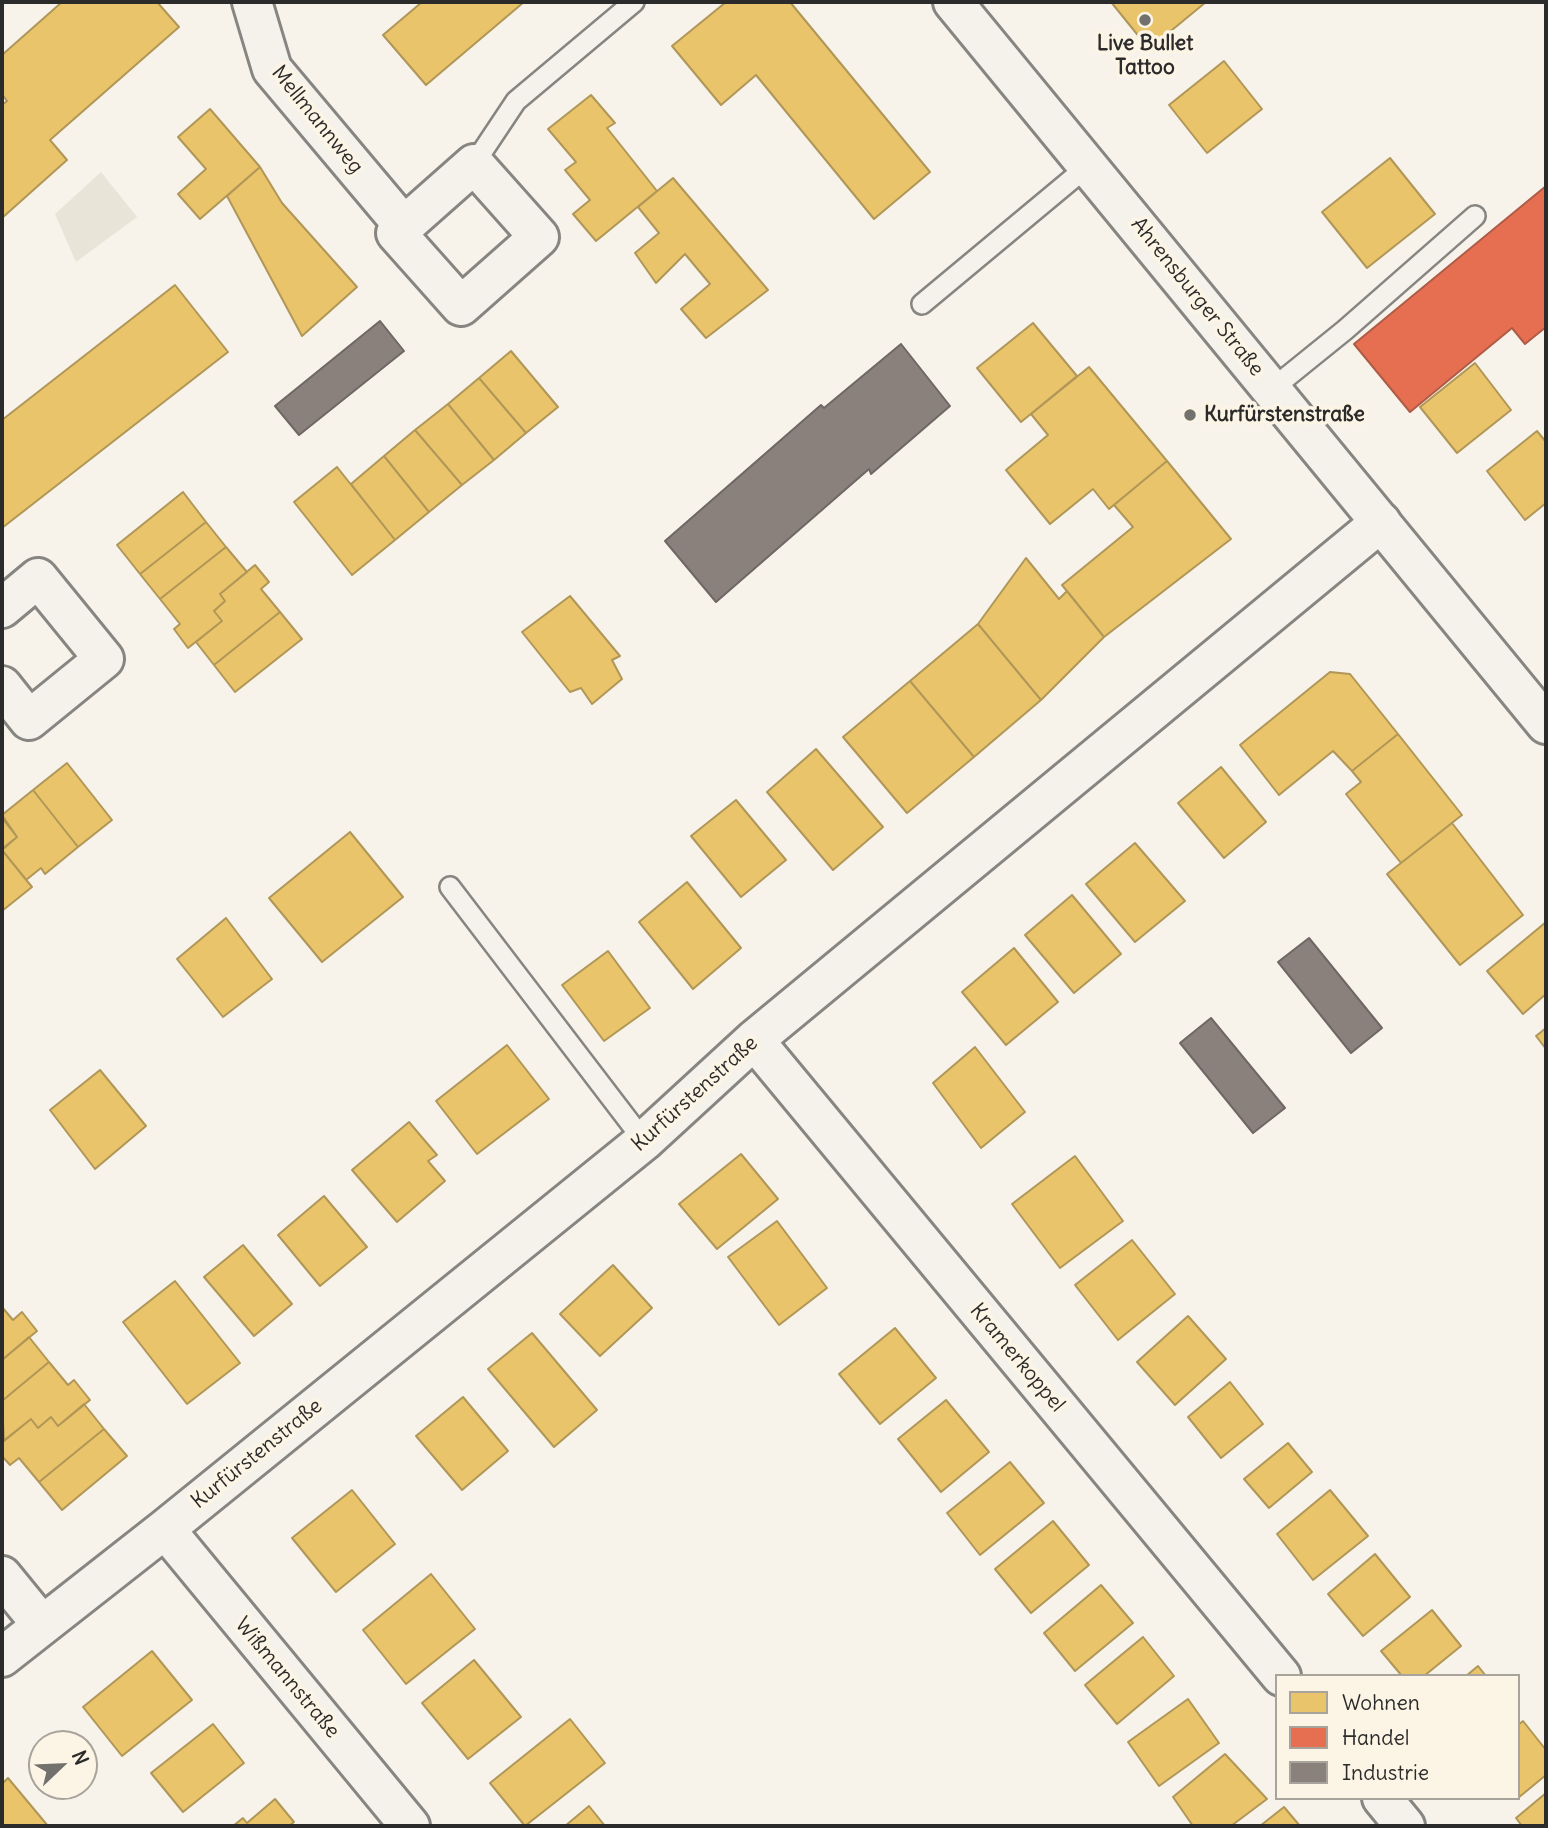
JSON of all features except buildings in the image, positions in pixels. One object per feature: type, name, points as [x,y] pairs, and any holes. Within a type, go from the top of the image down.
[{"type":"street","name":"Mellmannweg","points":[[252,2],[272,69],[404,226],[396,233],[461,306],[539,237],[474,164]]},
{"type":"street","name":"Ahrensburger Straße","points":[[953,2],[1546,724]]},
{"type":"street","points":[[404,226],[474,164]]},
{"type":"street","name":"Kurfürstenstraße","points":[[2,1657],[165,1529],[643,1141],[754,1040],[1381,522]]},
{"type":"street","points":[[2,608],[38,578],[104,659],[29,720],[2,686]]},
{"type":"street","name":"Kramerkoppel","points":[[754,1040],[1279,1674]]},
{"type":"street","name":"Wißmannstraße","points":[[165,1529],[410,1826]]},
{"type":"street","points":[[2,1576],[42,1625]]},
{"type":"street","points":[[1384,1800],[1405,1826]]},
{"type":"lane","points":[[474,164],[516,101],[634,2]]},
{"type":"lane","points":[[922,303],[1089,165]]},
{"type":"lane","points":[[1272,389],[1345,330],[1475,216]]},
{"type":"lane","points":[[450,887],[643,1141]]},
{"type":"shaded area","points":[[101,172],[137,217],[76,262],[55,214]]},
{"type":"place","name":"Live Bullet Tattoo","points":[[1145,20]]},
{"type":"place","name":"Kurfürstenstraße","points":[[1190,415]]}]
